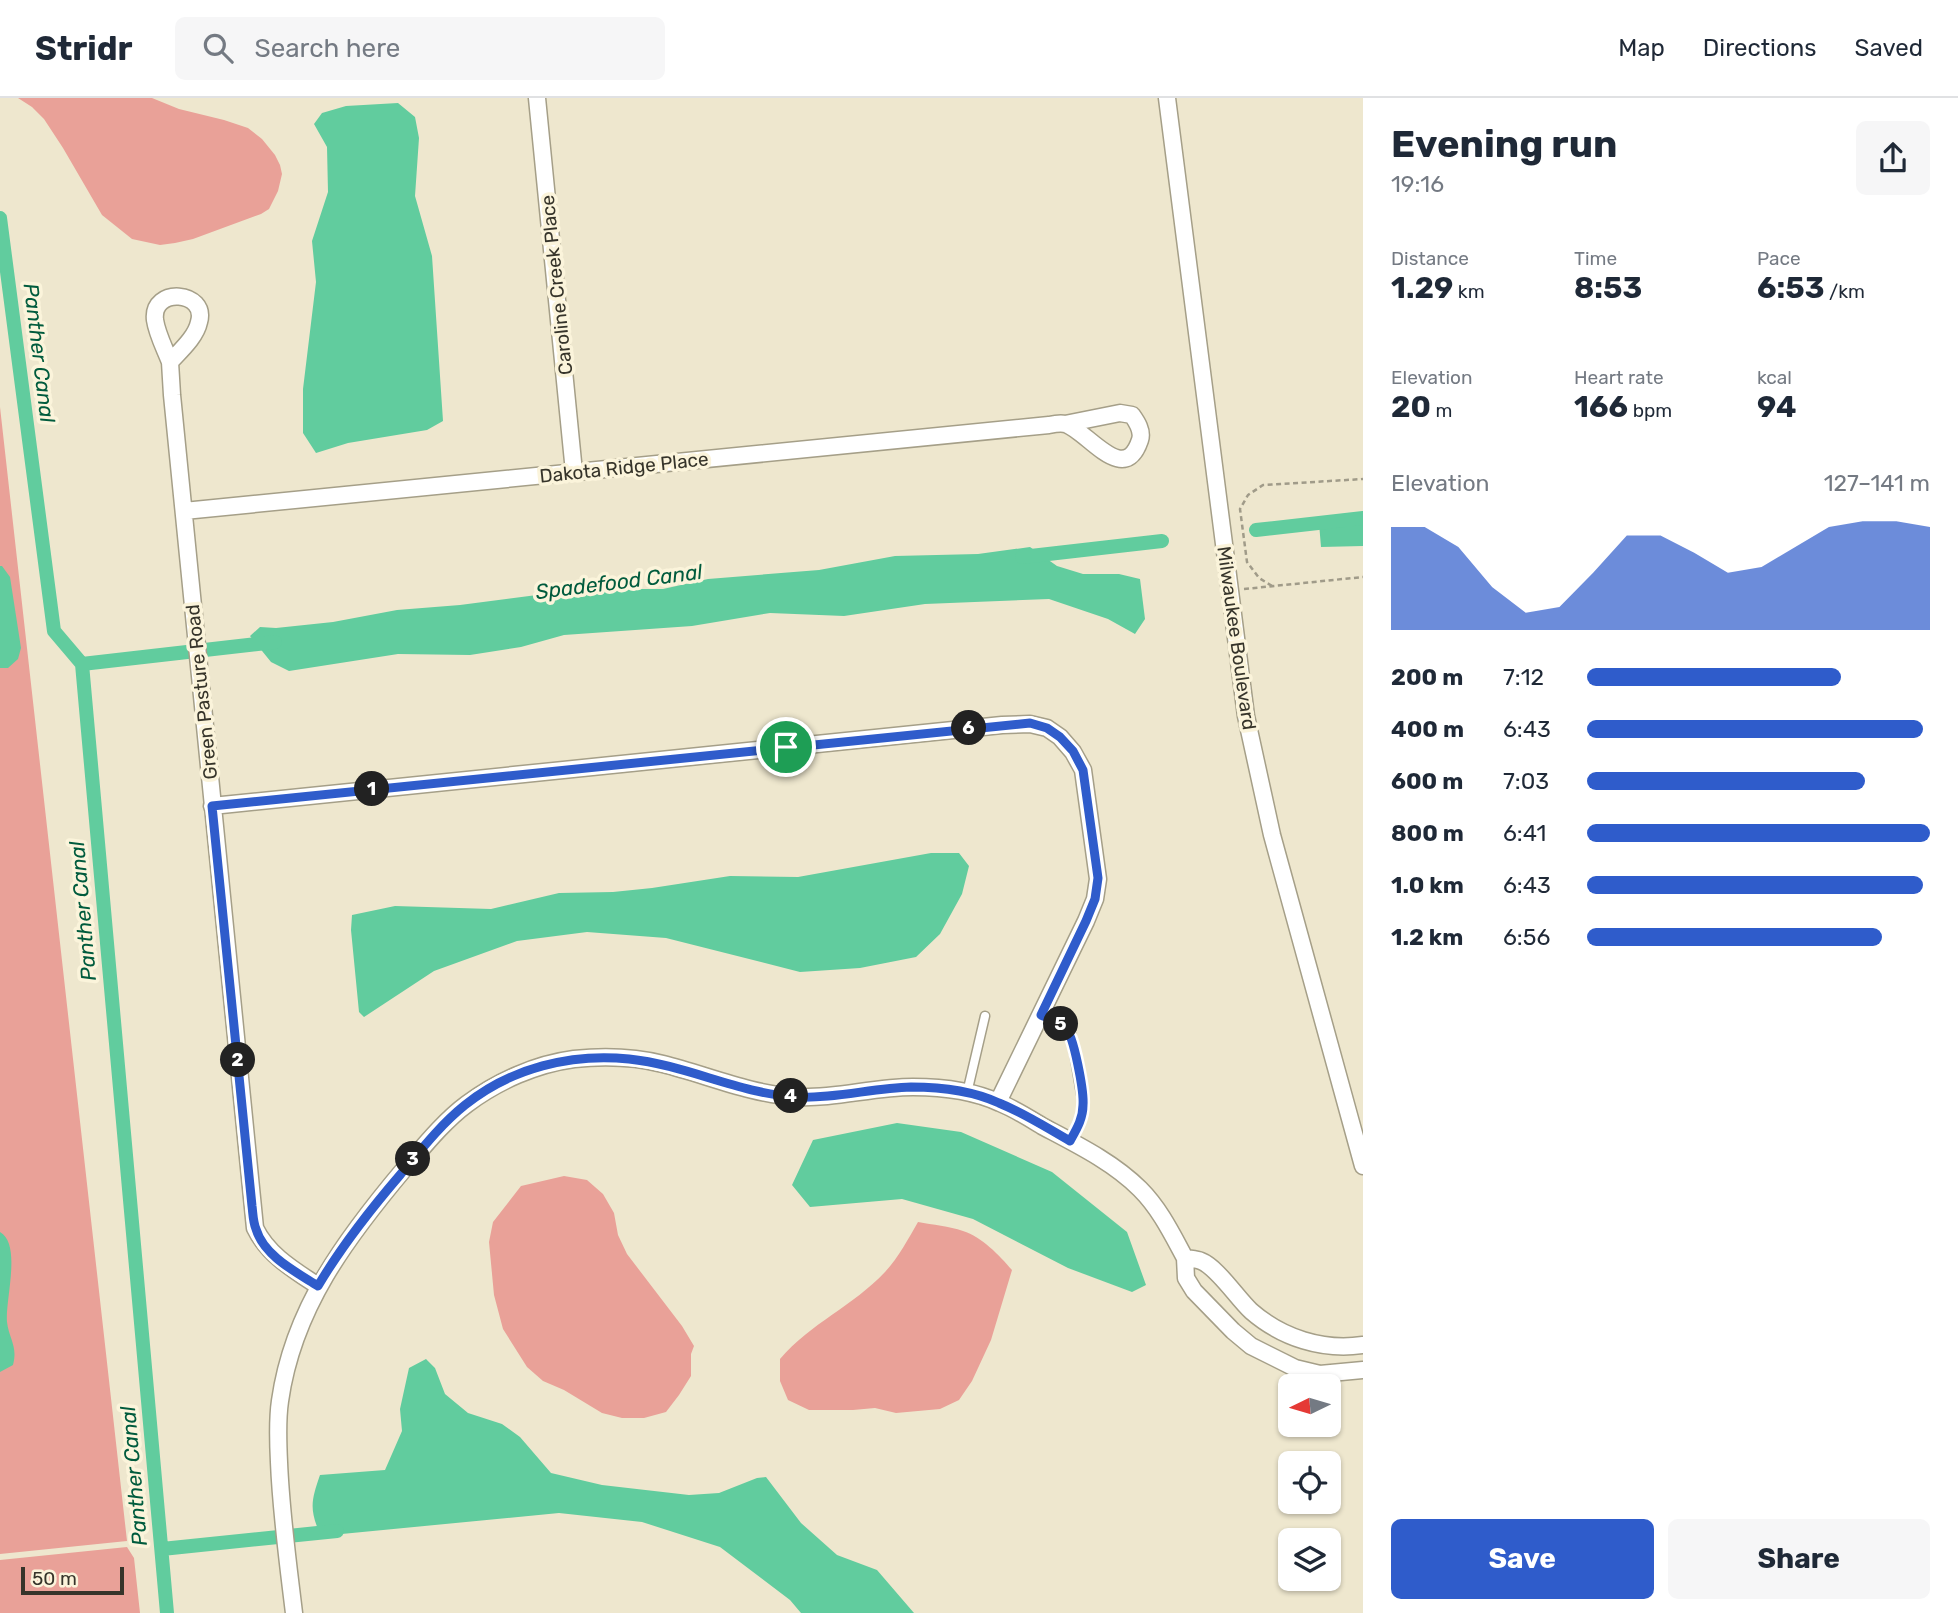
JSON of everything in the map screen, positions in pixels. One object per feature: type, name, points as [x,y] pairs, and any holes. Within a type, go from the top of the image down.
[{"type":"street","name":"Caroline Creek Place","points":[[537,98],[574,472]]},
{"type":"street","name":"Milwaukee Boulevard","points":[[1167,98],[1246,716],[1272,835],[1363,1166]]},
{"type":"street","name":"Green Pasture Road","points":[[170,362],[255,1228],[270,1251],[318,1286]]},
{"type":"street","name":"Dakota Ridge Place","points":[[184,511],[1065,424]]},
{"type":"street","points":[[212,806],[1030,723],[1047,728],[1073,751],[1083,770],[1098,878],[1095,899],[1086,921],[998,1102]]},
{"type":"street","points":[[294,1613],[280,1485],[278,1431],[279,1403],[286,1368],[299,1327],[318,1286],[350,1238],[441,1127],[487,1090],[540,1066],[572,1059],[630,1059],[661,1064],[734,1085],[793,1097],[821,1097],[911,1087],[967,1093],[998,1102],[1121,1171],[1141,1190],[1157,1207],[1185,1258],[1186,1279],[1194,1292],[1251,1346],[1295,1368],[1320,1374],[1363,1370]]},
{"type":"street","points":[[1185,1258],[1202,1261],[1252,1311],[1288,1335],[1341,1348],[1363,1345]]},
{"type":"street","points":[[1233,1331],[1252,1311]]},
{"type":"lane","points":[[1041,1015],[1065,1026],[1071,1034],[1083,1105],[1080,1123],[1070,1141]]},
{"type":"lane","points":[[967,1093],[985,1016]]},
{"type":"path","points":[[1272,586],[1259,578],[1247,562],[1240,509],[1248,495],[1263,485],[1363,479]]},
{"type":"path","points":[[1230,590],[1363,578]]},
{"type":"shaded area","points":[[18,98],[152,98],[179,109],[248,128],[262,139],[280,165],[282,174],[278,191],[269,209],[261,214],[193,239],[160,245],[132,239],[102,215],[44,119]]},
{"type":"shaded area","points":[[398,103],[415,117],[419,138],[415,196],[432,256],[443,421],[427,430],[348,443],[316,453],[303,433],[303,389],[316,282],[312,241],[328,192],[327,147],[314,124],[322,113],[346,106]]},
{"type":"shaded area","points":[[0,407],[127,1541],[0,1554]]},
{"type":"shaded area","points":[[1363,518],[1363,546],[1321,547],[1319,523]]},
{"type":"shaded area","points":[[1030,547],[1057,566],[1083,574],[1119,574],[1140,579],[1145,619],[1135,634],[1108,619],[1049,599],[925,604],[844,616],[770,613],[692,626],[564,635],[521,647],[470,655],[398,654],[289,671],[271,662],[250,636],[260,627],[333,622],[397,610],[583,589],[663,589],[708,579],[819,570],[895,556],[978,554]]},
{"type":"shaded area","points":[[0,566],[10,577],[21,648],[18,659],[8,668],[0,668]]},
{"type":"shaded area","points":[[931,853],[959,853],[969,866],[962,894],[940,934],[916,957],[860,968],[800,972],[666,938],[587,932],[517,941],[434,971],[364,1017],[359,1012],[352,915],[395,906],[491,909],[559,893],[613,892],[730,876],[798,877]]},
{"type":"shaded area","points":[[897,1123],[961,1132],[1052,1172],[1127,1232],[1146,1285],[1132,1292],[1068,1268],[973,1219],[902,1199],[810,1207],[792,1185],[813,1140]]},
{"type":"shaded area","points":[[564,1176],[587,1180],[603,1194],[614,1213],[618,1235],[627,1254],[694,1346],[691,1354],[691,1376],[666,1412],[644,1418],[622,1418],[602,1413],[564,1390],[543,1381],[527,1367],[503,1329],[494,1295],[489,1242],[493,1222],[521,1186]]},
{"type":"shaded area","points":[[918,1222],[970,1234],[990,1247],[1012,1270],[991,1340],[972,1381],[959,1400],[940,1409],[896,1413],[875,1408],[809,1410],[788,1400],[780,1381],[780,1359],[805,1335],[873,1284],[899,1254]]},
{"type":"shaded area","points":[[0,1232],[7,1238],[10,1248],[7,1322],[14,1353],[13,1365],[0,1372]]},
{"type":"shaded area","points":[[426,1359],[435,1368],[445,1394],[468,1413],[502,1424],[520,1437],[551,1473],[602,1485],[689,1495],[719,1493],[766,1477],[801,1523],[837,1555],[877,1570],[914,1613],[801,1613],[790,1600],[720,1547],[642,1522],[559,1513],[321,1536],[313,1506],[320,1475],[385,1470],[402,1431],[400,1409],[409,1368]]},
{"type":"shaded area","points":[[127,1547],[134,1558],[140,1613],[0,1613],[0,1560]]},
{"type":"waterway","name":"Panther Canal","points":[[0,218],[54,631],[82,664],[167,1613]]},
{"type":"waterway","name":"Spadefood Canal","points":[[1256,530],[1363,518]]},
{"type":"waterway","name":"Spadefood Canal","points":[[1022,557],[1162,541]]},
{"type":"waterway","name":"Spadefood Canal","points":[[82,664],[275,642]]},
{"type":"waterway","points":[[162,1549],[337,1531]]},
{"type":"route","points":[[1030,723],[1047,728],[1073,751],[1083,770],[1098,878],[1095,899],[1086,921],[1041,1015],[1065,1026],[1071,1034],[1083,1105],[1080,1123],[1070,1141],[998,1102],[967,1093],[911,1087],[821,1097],[793,1097],[764,1093],[661,1064],[601,1057],[572,1059],[540,1066],[513,1076],[464,1106],[441,1127],[381,1197],[318,1286],[270,1251],[255,1228],[252,1206],[212,806],[786,747],[1030,723]]}]
